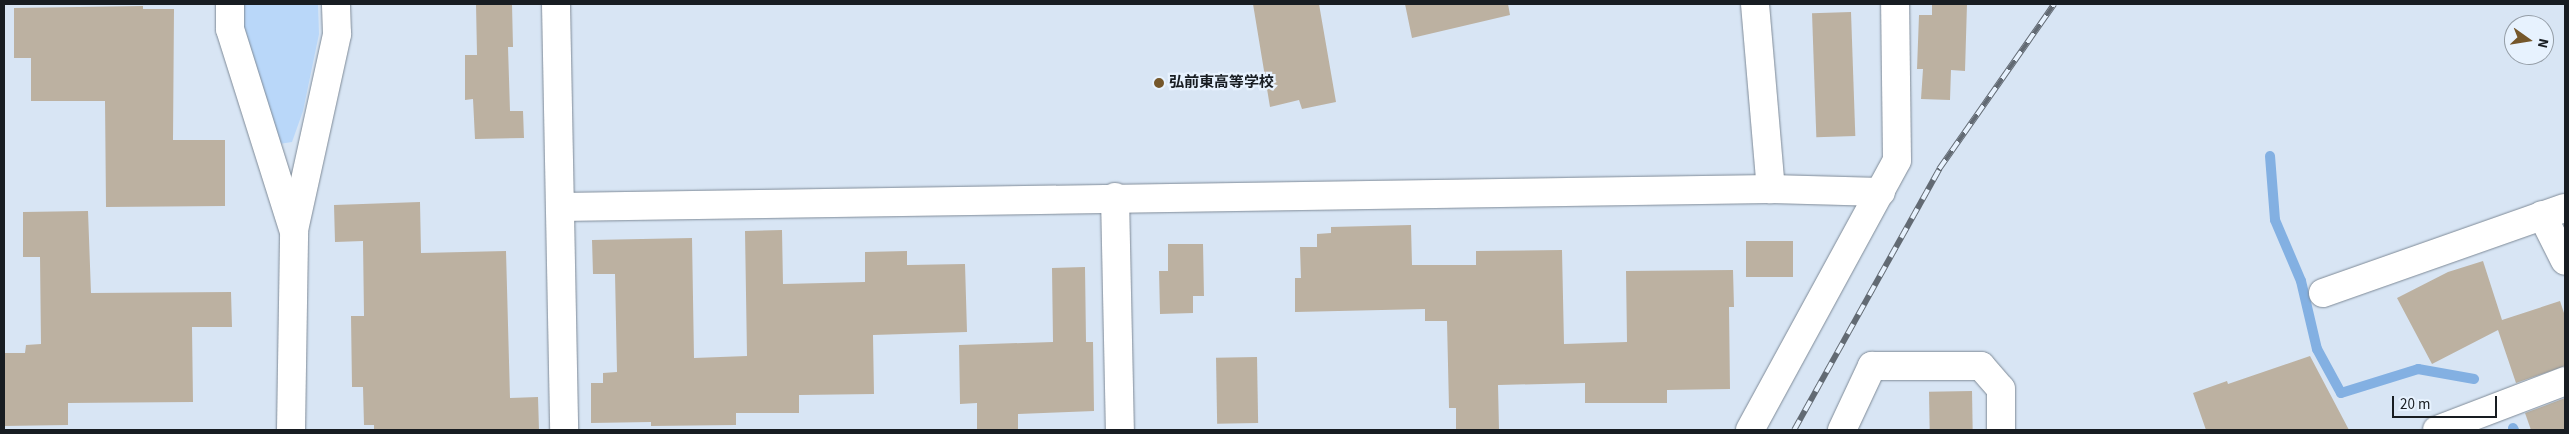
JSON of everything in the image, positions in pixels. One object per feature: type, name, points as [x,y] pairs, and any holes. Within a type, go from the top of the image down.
[{"type":"street","points":[[230,4],[230,29],[294,232]]},
{"type":"street","points":[[291,430],[294,232],[337,34],[336,4]]},
{"type":"street","points":[[556,4],[564,430]]},
{"type":"street","points":[[1755,4],[1771,189]]},
{"type":"street","points":[[1750,430],[1897,160],[1895,4]]},
{"type":"street","points":[[560,207],[1115,197],[1771,189],[1881,192]]},
{"type":"street","points":[[1115,197],[1120,430]]},
{"type":"street","points":[[2323,293],[2554,212],[2565,261]]},
{"type":"street","points":[[1842,430],[1872,366],[1980,366],[2000,389],[2001,430]]},
{"type":"street","points":[[2437,430],[2565,381]]},
{"type":"shaded area","points":[[242,4],[318,4],[319,34],[303,111],[292,142],[279,144],[242,35]]},
{"type":"building","points":[[476,4],[512,4],[513,47],[508,47],[510,111],[523,111],[524,138],[475,139],[473,99],[465,100],[465,55],[477,55]]},
{"type":"building","points":[[1253,4],[1319,4],[1336,102],[1302,109],[1299,100],[1270,107]]},
{"type":"building","points":[[1405,4],[1508,4],[1510,15],[1412,38]]},
{"type":"building","points":[[1932,4],[1967,4],[1965,71],[1951,70],[1950,100],[1921,99],[1923,69],[1917,69],[1919,15],[1932,15]]},
{"type":"building","points":[[143,6],[143,9],[174,9],[173,140],[225,140],[225,206],[106,207],[105,101],[31,101],[31,58],[14,58],[14,8]]},
{"type":"building","points":[[1851,12],[1855,136],[1816,137],[1812,13]]},
{"type":"building","points":[[420,202],[421,253],[506,251],[510,398],[538,397],[539,430],[374,430],[374,425],[364,425],[363,387],[352,387],[351,316],[364,316],[363,241],[335,242],[334,205]]},
{"type":"building","points":[[88,211],[91,293],[231,292],[232,327],[192,327],[193,402],[68,403],[68,425],[4,426],[4,353],[25,353],[26,345],[41,344],[40,257],[23,257],[23,212]]},
{"type":"building","points":[[1411,225],[1412,265],[1476,265],[1476,251],[1562,250],[1564,344],[1627,342],[1626,271],[1733,270],[1734,307],[1729,307],[1730,389],[1667,390],[1667,403],[1585,403],[1585,383],[1498,385],[1499,429],[1456,430],[1456,408],[1449,408],[1447,321],[1425,321],[1425,309],[1295,312],[1295,278],[1301,278],[1300,247],[1317,247],[1317,234],[1331,233],[1331,227]]},
{"type":"building","points":[[782,230],[783,284],[865,282],[865,252],[907,251],[907,265],[965,264],[967,332],[873,335],[874,394],[799,395],[799,413],[736,413],[736,425],[651,426],[651,422],[591,423],[591,383],[603,383],[603,373],[617,372],[615,274],[593,274],[592,240],[692,238],[694,358],[747,356],[745,231]]},
{"type":"building","points":[[1746,241],[1793,241],[1793,277],[1746,277]]},
{"type":"building","points":[[1168,244],[1203,244],[1204,296],[1193,296],[1193,313],[1160,314],[1159,271],[1168,271]]},
{"type":"building","points":[[2483,261],[2502,320],[2560,301],[2565,316],[2565,366],[2516,383],[2498,330],[2432,364],[2397,298],[2448,272]]},
{"type":"building","points":[[1085,267],[1086,342],[1093,342],[1094,411],[1018,414],[1018,430],[977,430],[977,403],[960,404],[959,345],[1053,342],[1052,268]]},
{"type":"building","points":[[2310,356],[2349,430],[2206,430],[2193,393],[2227,381],[2228,384]]},
{"type":"building","points":[[1257,357],[1258,423],[1217,424],[1216,358]]},
{"type":"building","points":[[1972,391],[1973,430],[1930,430],[1929,392]]},
{"type":"building","points":[[2565,398],[2565,430],[2531,430],[2525,413]]},
{"type":"waterway","points":[[2270,156],[2275,220],[2301,281],[2317,349],[2341,393],[2418,369],[2474,379]]},
{"type":"railway","points":[[1794,430],[1939,169],[2054,4]]},
{"type":"place","name":"弘前東高等学校","points":[[1159,83]]}]
